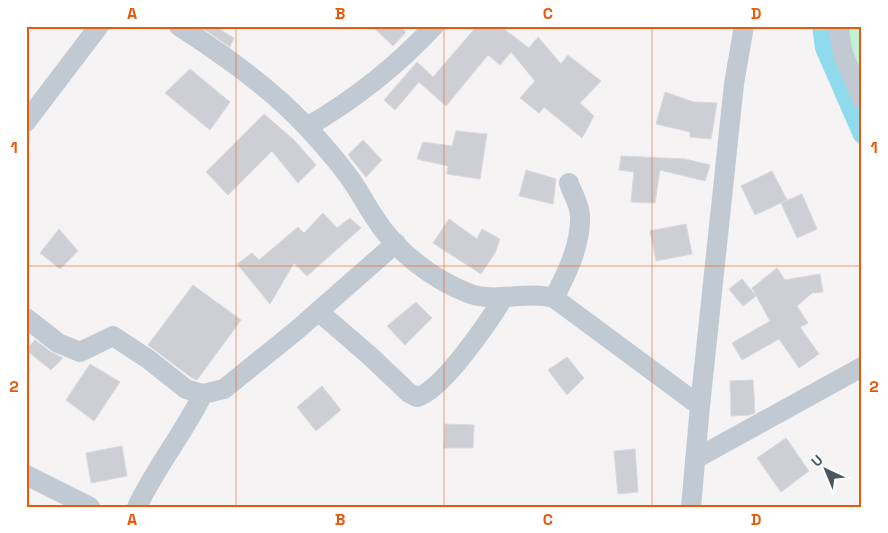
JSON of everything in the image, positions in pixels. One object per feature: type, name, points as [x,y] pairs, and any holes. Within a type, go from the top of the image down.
[{"type":"street","points":[[26,122],[99,26]]},
{"type":"street","points":[[179,26],[230,60],[272,93],[307,127],[355,184],[376,219],[396,243],[426,270],[455,288],[488,299],[529,294],[554,298],[700,406]]},
{"type":"street","points":[[307,127],[373,84],[404,59],[434,26]]},
{"type":"street","points":[[692,507],[700,406],[734,84],[744,26]]},
{"type":"street","points":[[838,26],[843,54],[862,99]]},
{"type":"street","points":[[554,298],[565,276],[578,240],[580,214],[569,183]]},
{"type":"street","points":[[26,318],[58,343],[80,352],[113,336],[148,359],[186,388],[203,394],[224,389],[396,243]]},
{"type":"street","points":[[318,311],[370,356],[408,393],[417,398],[430,390],[475,341],[504,297]]},
{"type":"street","points":[[695,459],[862,367]]},
{"type":"street","points":[[137,507],[151,478],[188,425],[203,394]]},
{"type":"street","points":[[26,476],[90,507]]},
{"type":"green space","points":[[841,26],[862,26],[862,94]]},
{"type":"building","points":[[206,26],[214,26],[234,38],[230,47],[204,29]]},
{"type":"building","points":[[372,26],[400,26],[406,32],[393,46]]},
{"type":"building","points":[[477,26],[500,26],[529,48],[538,37],[561,64],[568,55],[601,81],[580,103],[594,116],[582,138],[544,107],[539,113],[520,98],[535,81],[511,52],[500,65],[488,55],[446,106],[419,82],[395,110],[384,100],[417,62],[433,77]]},
{"type":"building","points":[[190,69],[230,102],[210,130],[165,93]]},
{"type":"building","points":[[665,92],[694,102],[717,103],[711,139],[690,137],[690,132],[656,124]]},
{"type":"building","points":[[264,114],[294,140],[316,165],[298,183],[272,151],[228,195],[206,172]]},
{"type":"building","points":[[456,131],[487,134],[480,179],[447,174],[448,166],[417,159],[423,142],[452,146]]},
{"type":"building","points":[[363,140],[382,160],[366,177],[348,155]]},
{"type":"building","points":[[621,156],[685,159],[710,165],[705,181],[660,170],[655,203],[631,202],[634,172],[619,170]]},
{"type":"building","points":[[526,170],[556,179],[553,204],[519,196]]},
{"type":"building","points":[[772,171],[787,200],[755,215],[741,186]]},
{"type":"building","points":[[802,194],[817,229],[797,238],[781,203]]},
{"type":"building","points":[[323,213],[337,228],[350,218],[361,228],[307,276],[294,263],[270,304],[237,264],[252,253],[259,260],[298,227],[304,233]]},
{"type":"building","points":[[449,219],[477,239],[482,229],[500,239],[495,253],[481,274],[433,243]]},
{"type":"building","points":[[686,224],[692,254],[656,261],[650,231]]},
{"type":"building","points":[[59,229],[78,251],[60,269],[40,253]]},
{"type":"building","points":[[777,268],[785,280],[820,274],[823,292],[812,293],[797,306],[808,323],[800,327],[819,354],[799,368],[779,339],[742,360],[732,343],[770,321],[752,288]]},
{"type":"building","points":[[742,279],[756,296],[743,306],[729,289]]},
{"type":"building","points":[[193,285],[241,320],[197,380],[148,345]]},
{"type":"building","points":[[416,302],[432,318],[405,345],[387,326]]},
{"type":"building","points":[[35,340],[63,358],[51,370],[26,350]]},
{"type":"building","points":[[567,357],[584,378],[567,395],[548,370]]},
{"type":"building","points":[[90,364],[120,382],[94,421],[66,400]]},
{"type":"building","points":[[753,380],[755,413],[731,416],[730,381]]},
{"type":"building","points":[[322,386],[341,410],[316,431],[297,407]]},
{"type":"building","points":[[445,424],[474,425],[473,448],[444,448]]},
{"type":"building","points":[[786,438],[809,471],[781,492],[757,458]]},
{"type":"building","points":[[122,446],[127,476],[91,483],[86,453]]},
{"type":"building","points":[[635,449],[638,492],[618,494],[614,451]]},
{"type":"waterway","points":[[821,26],[824,48],[862,135]]}]
